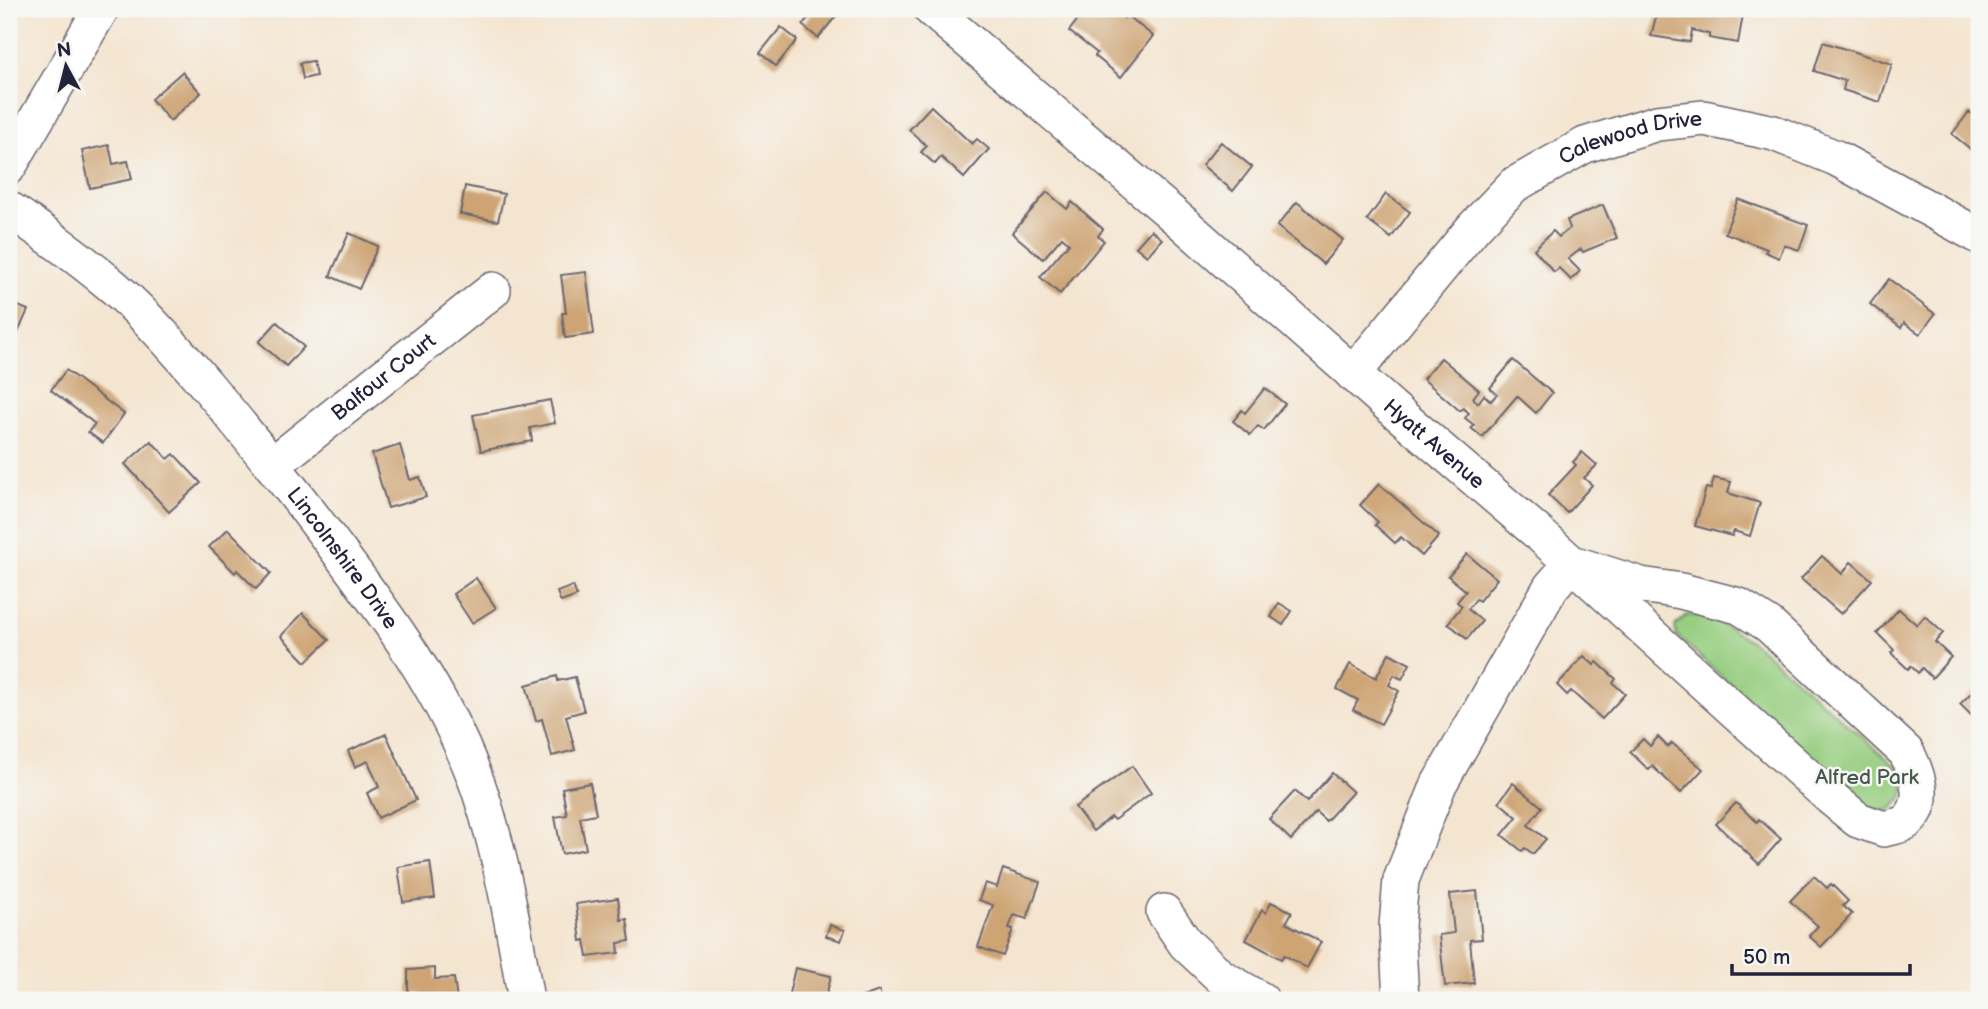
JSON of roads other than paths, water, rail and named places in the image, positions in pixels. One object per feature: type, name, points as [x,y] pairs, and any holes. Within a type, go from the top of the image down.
[{"type":"street","points":[[9,166],[101,9]]},
{"type":"street","name":"Hyatt Avenue","points":[[931,9],[1184,224],[1572,563]]},
{"type":"street","name":"Calewood Drive","points":[[1353,374],[1474,227],[1514,184],[1586,145],[1657,123],[1704,118],[1773,133],[1836,158],[1979,236]]},
{"type":"street","name":"Lincolnshire Drive","points":[[9,209],[62,244],[117,290],[174,347],[272,465],[392,621],[428,679],[479,789],[502,872],[526,1000]]},
{"type":"street","name":"Balfour Court","points":[[272,465],[493,290]]},
{"type":"street","points":[[1572,563],[1641,585],[1703,596],[1739,606],[1769,625],[1906,752],[1919,776],[1918,805],[1906,822],[1884,830],[1858,820],[1572,563]]},
{"type":"street","points":[[1401,1000],[1397,926],[1401,880],[1419,832],[1439,784],[1551,587],[1572,563]]},
{"type":"street","points":[[1164,912],[1186,944],[1221,977],[1261,1000]]},
{"type":"park label","name":"Alfred Park","points":[[1867,777]]}]
